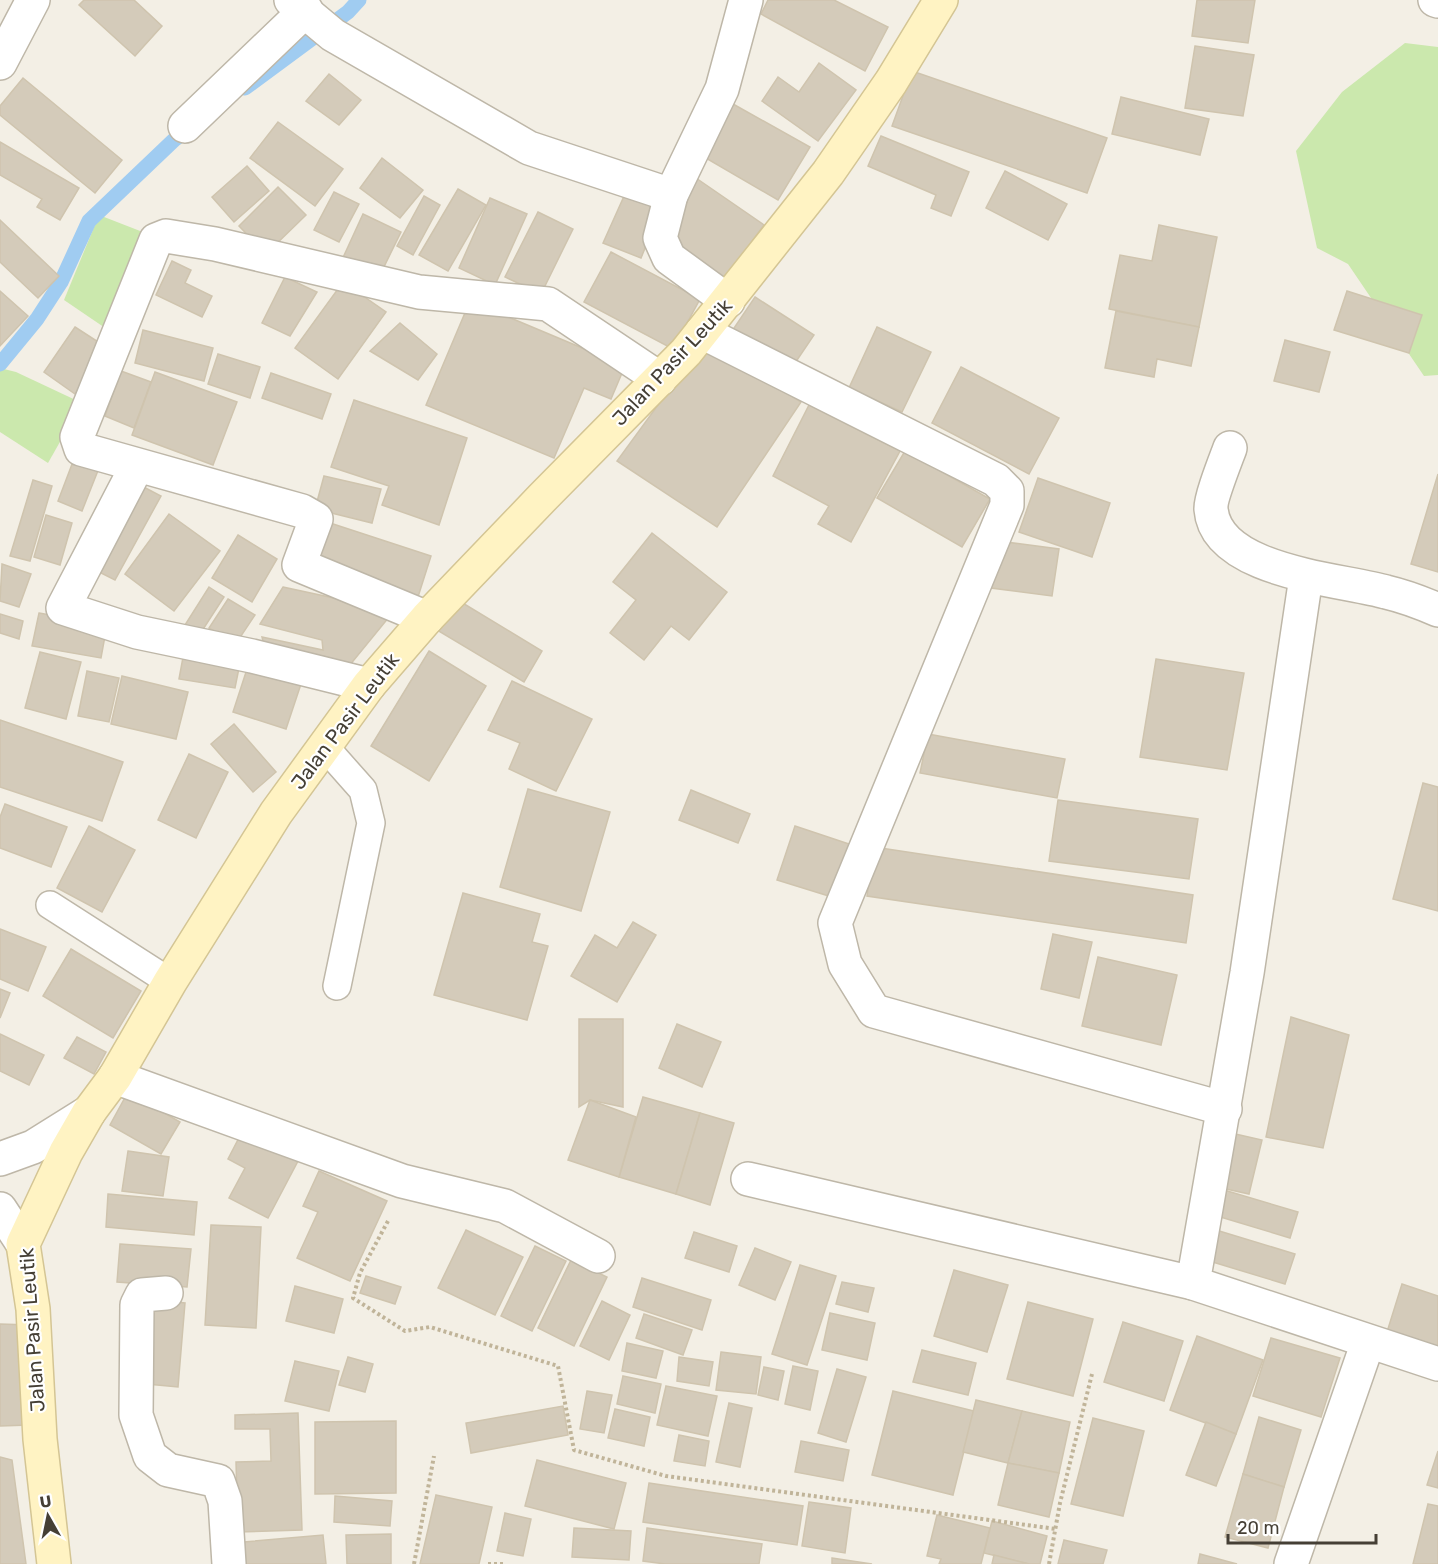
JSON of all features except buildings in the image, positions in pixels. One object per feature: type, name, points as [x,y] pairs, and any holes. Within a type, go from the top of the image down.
[{"type":"street","points":[[0,63],[33,0]]},
{"type":"street","points":[[728,301],[669,258],[660,238],[671,195],[722,89],[746,0]]},
{"type":"street","name":"Jalan Pasir Leutik","points":[[54,1564],[40,1439],[33,1309],[23,1244],[66,1152],[89,1112],[115,1077],[170,982],[276,813],[369,685],[427,618],[660,379],[728,301],[828,173],[891,82],[941,0]]},
{"type":"street","points":[[185,126],[312,16],[529,148],[671,195]]},
{"type":"street","points":[[427,618],[299,565],[316,519],[302,511],[136,466],[81,448],[77,437],[156,240],[166,236],[215,244],[419,292],[548,304],[660,379]]},
{"type":"street","points":[[702,332],[996,480],[1007,491],[1007,505],[835,923],[845,964],[874,1011],[1225,1109]]},
{"type":"street","points":[[1230,448],[1211,508],[1222,535],[1238,552],[1306,577],[1386,592],[1438,610]]},
{"type":"street","points":[[136,466],[63,608],[137,632],[252,656],[369,685]]},
{"type":"street","points":[[1193,1282],[1225,1109],[1306,577]]},
{"type":"street","points":[[115,1077],[402,1181],[505,1206],[598,1256]]},
{"type":"street","points":[[0,1159],[33,1147],[89,1112]]},
{"type":"street","points":[[748,1179],[1193,1282],[1438,1364]]},
{"type":"street","points":[[0,1209],[23,1244]]},
{"type":"street","points":[[166,1293],[142,1295],[136,1305],[136,1415],[150,1456],[168,1470],[218,1481],[225,1501],[229,1564]]},
{"type":"street","points":[[1291,1564],[1368,1342]]},
{"type":"lane","points":[[324,746],[363,790],[372,823],[337,986]]},
{"type":"lane","points":[[50,905],[170,982]]},
{"type":"path","points":[[402,1181],[383,1235],[360,1273],[353,1298],[405,1331],[430,1327],[558,1366],[574,1450],[666,1476],[1056,1529]]},
{"type":"path","points":[[1050,1564],[1060,1503],[1092,1374]]},
{"type":"path","points":[[414,1564],[434,1456]]},
{"type":"path","points":[[488,1564],[506,1564]]},
{"type":"green space","points":[[1405,43],[1438,47],[1438,375],[1424,376],[1348,264],[1317,248],[1296,151],[1342,92]]},
{"type":"green space","points":[[99,215],[153,236],[114,334],[64,300]]},
{"type":"green space","points":[[0,368],[16,372],[82,403],[48,463],[0,432]]},
{"type":"waterway","points":[[245,88],[348,12],[359,0]]},
{"type":"waterway","points":[[0,364],[37,319],[61,282],[89,221],[175,139],[192,127]]}]
